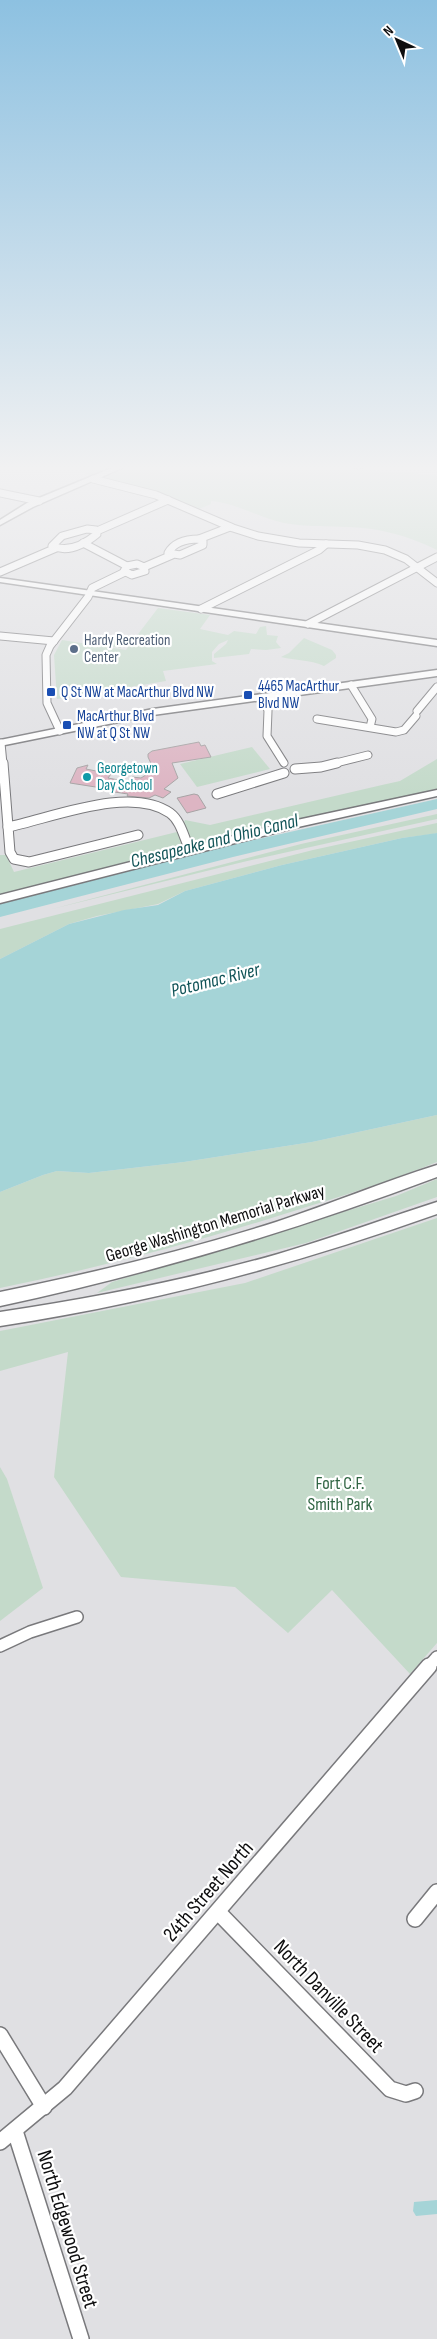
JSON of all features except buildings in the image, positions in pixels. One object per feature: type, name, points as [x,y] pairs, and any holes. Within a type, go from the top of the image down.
[{"type":"highway","points":[[0,899],[190,850],[437,793]]},
{"type":"highway","name":"George Washington Memorial Parkway","points":[[0,1299],[122,1272],[208,1248],[365,1198],[437,1171]]},
{"type":"highway","points":[[0,1319],[166,1288],[322,1247],[437,1208]]},
{"type":"main road","points":[[0,580],[437,643]]},
{"type":"main road","points":[[0,743],[153,712],[437,673]]},
{"type":"street","points":[[60,731],[46,700],[46,655],[54,641],[91,593],[122,574]]},
{"type":"street","points":[[201,609],[271,574]]},
{"type":"street","points":[[308,624],[403,574]]},
{"type":"street","points":[[426,574],[437,583]]},
{"type":"street","points":[[0,636],[54,641]]},
{"type":"street","points":[[351,685],[372,719],[370,727]]},
{"type":"street","points":[[317,719],[396,732],[404,730],[437,687]]},
{"type":"street","points":[[264,697],[269,708],[266,729],[267,737],[284,763],[293,765],[295,769]]},
{"type":"street","points":[[0,743],[3,800],[8,827],[5,851],[16,860],[29,862],[138,835]]},
{"type":"street","points":[[217,794],[291,772],[295,769],[321,767],[368,755]]},
{"type":"street","points":[[284,763],[278,768],[284,773]]},
{"type":"street","points":[[8,827],[105,804],[134,803],[158,807],[169,813],[190,850]]},
{"type":"street","points":[[0,1646],[30,1632],[77,1617]]},
{"type":"street","name":"24th Street North","points":[[0,2142],[44,2108],[64,2088],[218,1912],[437,1656]]},
{"type":"street","points":[[415,1919],[437,1892]]},
{"type":"street","name":"North Danville Street","points":[[218,1912],[390,2089],[402,2095],[415,2091]]},
{"type":"street","points":[[0,2035],[44,2108]]},
{"type":"street","name":"North Edgewood Street","points":[[15,2131],[80,2339]]},
{"type":"green space","points":[[158,608],[210,615],[200,629],[228,635],[234,631],[256,634],[260,627],[266,626],[267,635],[278,636],[276,642],[281,648],[251,649],[249,654],[214,658],[214,654],[228,640],[219,644],[212,652],[212,661],[217,664],[163,671],[166,681],[57,699],[54,655],[62,640],[126,650]]},
{"type":"green space","points":[[103,635],[128,639],[121,648],[96,644]]},
{"type":"green space","points":[[304,638],[332,650],[336,658],[324,666],[313,662],[281,657],[289,653]]},
{"type":"green space","points":[[252,747],[270,769],[197,787],[180,764]]},
{"type":"green space","points":[[437,759],[437,791],[0,896],[0,855],[6,855],[14,872],[185,830],[183,824],[185,820],[210,825],[400,781]]},
{"type":"green space","points":[[437,814],[437,819],[243,862],[52,909],[301,844]]},
{"type":"green space","points":[[437,823],[437,833],[402,838],[282,865],[185,891],[158,904],[97,916],[69,924],[0,959],[0,929],[313,850]]},
{"type":"green space","points":[[437,1115],[437,1162],[402,1176],[294,1211],[148,1254],[0,1288],[0,1192],[57,1171],[89,1173],[184,1162],[312,1142]]},
{"type":"green space","points":[[437,1179],[437,1197],[306,1243],[97,1293],[112,1282],[396,1196]]},
{"type":"green space","name":"Fort C.F. Smith Park","points":[[437,1218],[437,1643],[410,1674],[332,1590],[288,1633],[235,1587],[121,1577],[54,1477],[68,1352],[0,1371],[0,1331],[245,1283]]},
{"type":"green space","points":[[0,1467],[7,1479],[43,1588],[0,1621]]},
{"type":"water","points":[[437,799],[437,809],[233,857],[0,917],[0,904],[227,846]]},
{"type":"water","name":"Potomac River","points":[[437,833],[437,1115],[312,1142],[184,1162],[89,1173],[57,1171],[0,1192],[0,959],[69,924],[124,910],[158,905],[185,891],[282,865],[402,838]]},
{"type":"water","points":[[437,2200],[437,2214],[416,2216],[413,2211],[414,2202]]},
{"type":"place","name":"Hardy Recreation Center","points":[[74,649]]},
{"type":"place","name":"Q St NW at MacArthur Blvd NW","points":[[51,692]]},
{"type":"place","name":"4465 MacArthur Blvd NW","points":[[248,695]]},
{"type":"place","name":"MacArthur Blvd NW at Q St NW","points":[[67,725]]},
{"type":"place","name":"Georgetown Day School","points":[[87,777]]},
{"type":"water label","name":"Chesapeake and Ohio Canal","points":[[214,840]]}]
